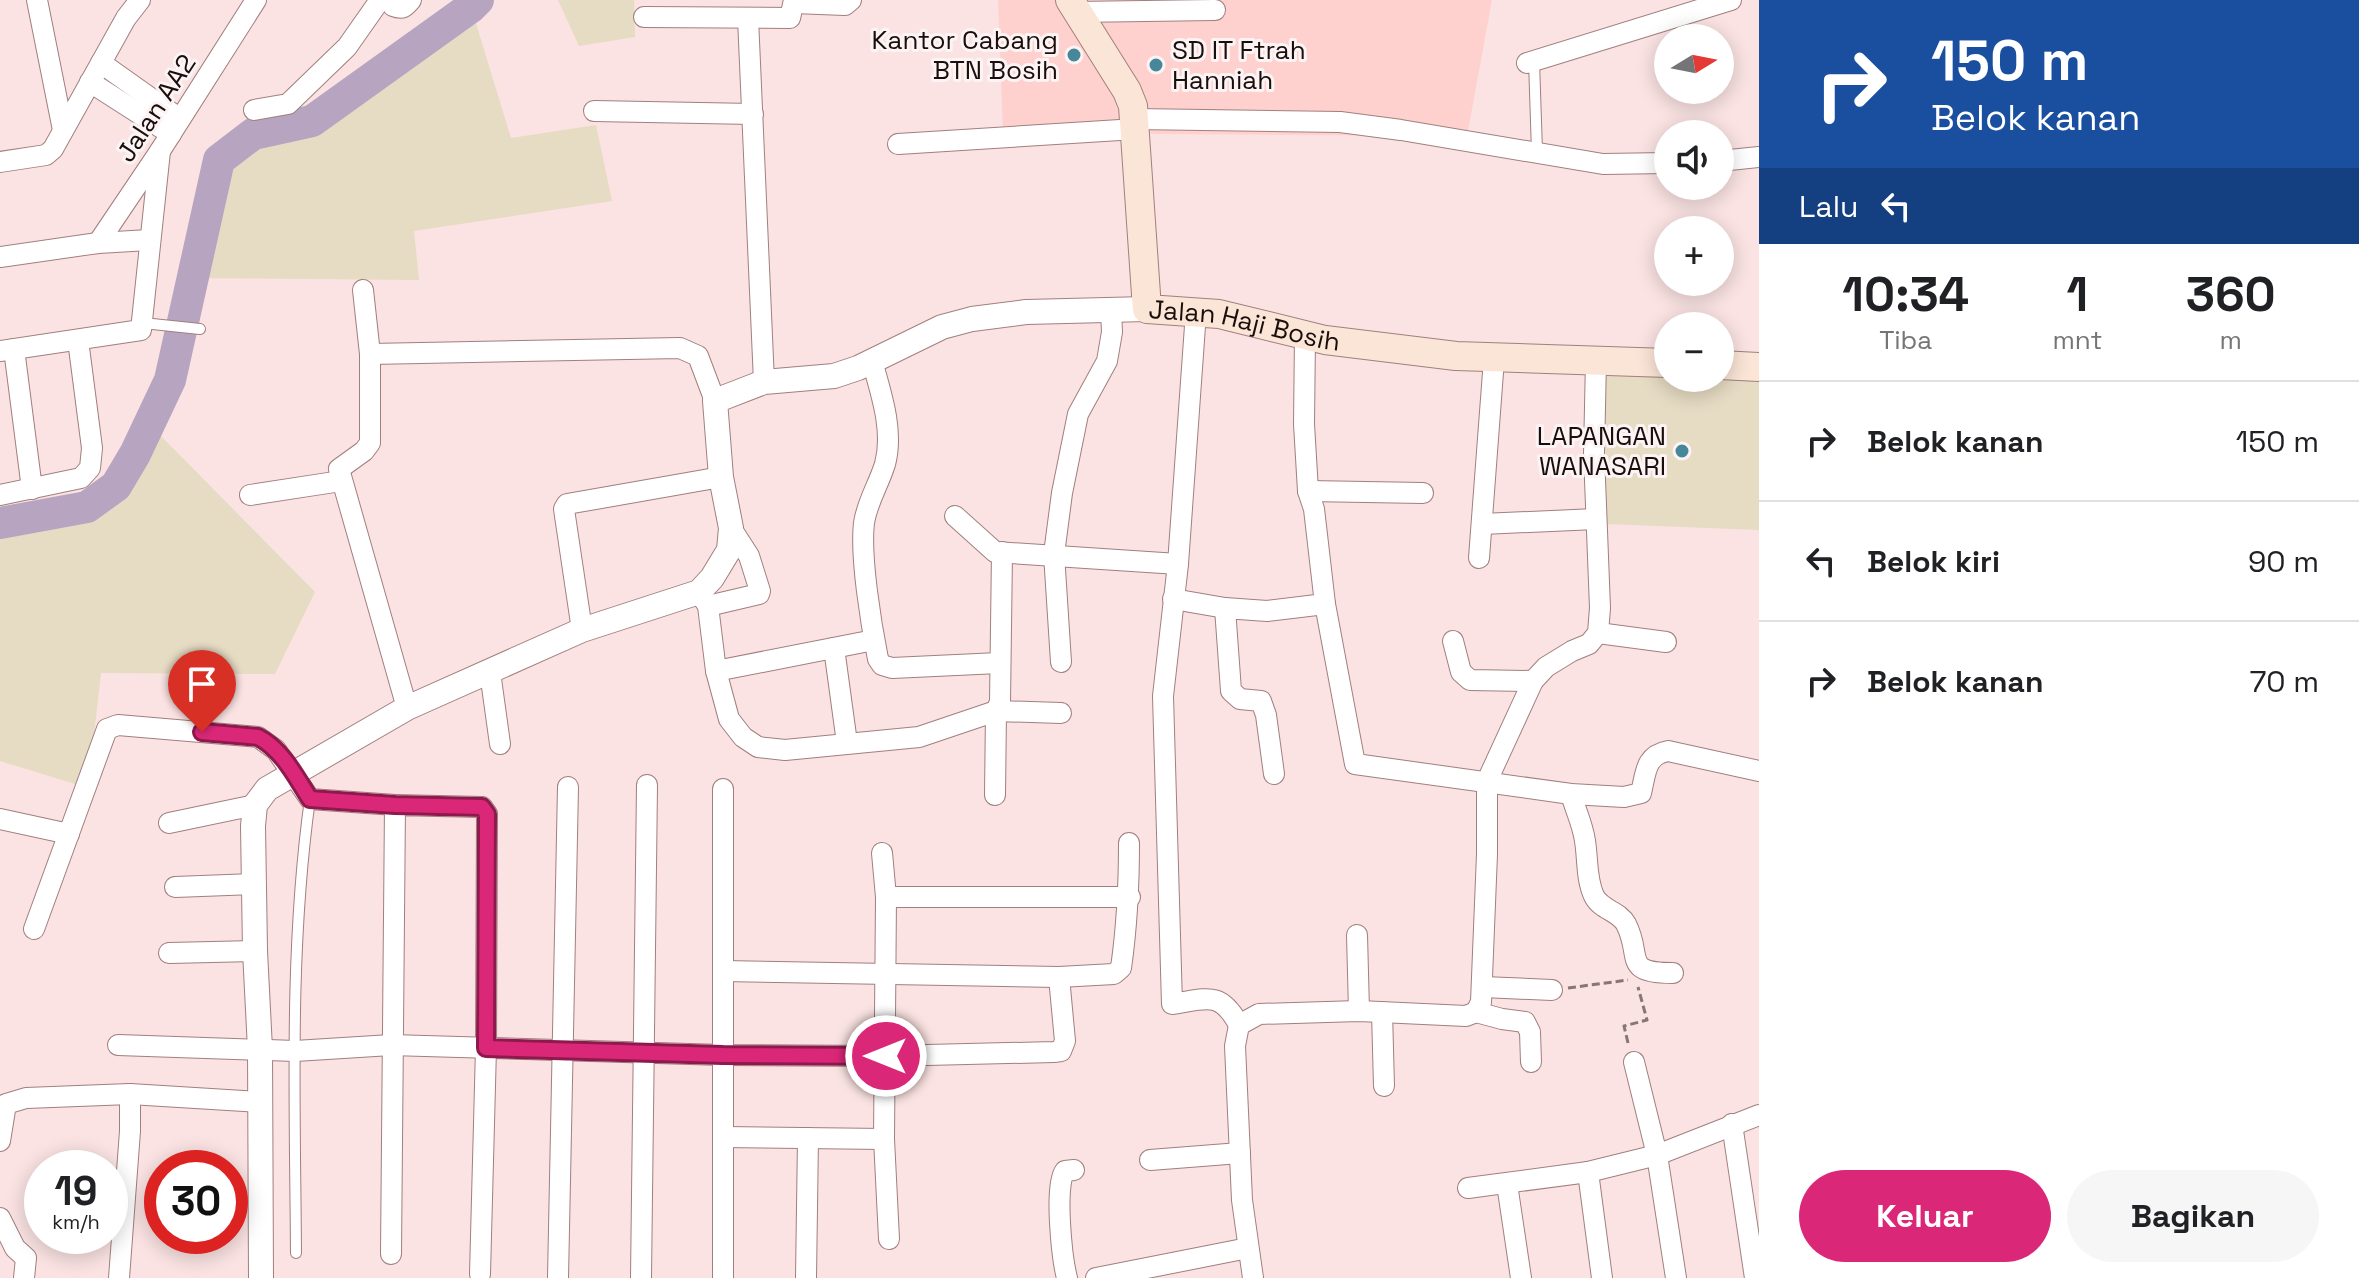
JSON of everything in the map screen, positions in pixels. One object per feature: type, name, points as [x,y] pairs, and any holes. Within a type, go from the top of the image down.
[{"type":"main road","name":"Jalan Haji Bosih","points":[[1073,6],[1127,91],[1136,124],[1147,309],[1244,319],[1325,340],[1494,359],[1654,362]]},
{"type":"main road","points":[[1734,366],[1759,367]]},
{"type":"street","points":[[37,0],[63,130]]},
{"type":"street","points":[[0,162],[46,155],[53,149],[101,63],[124,9],[140,0]]},
{"type":"street","name":"Jalan AA2","points":[[98,243],[256,0]]},
{"type":"street","points":[[254,110],[288,104],[347,47],[380,0]]},
{"type":"street","points":[[391,0],[393,6],[400,9],[411,0]]},
{"type":"street","points":[[644,17],[790,18],[794,1],[845,5],[851,0]]},
{"type":"street","points":[[1531,62],[1728,1]]},
{"type":"street","points":[[1073,6],[1215,10]]},
{"type":"street","points":[[748,18],[764,382]]},
{"type":"street","points":[[101,63],[171,135]]},
{"type":"street","points":[[90,82],[171,135]]},
{"type":"street","points":[[594,111],[753,114]]},
{"type":"street","points":[[898,144],[1136,124],[1340,122],[1603,164],[1654,163]]},
{"type":"street","points":[[32,489],[7,350],[147,326],[149,240],[171,135]]},
{"type":"street","points":[[1734,160],[1759,157]]},
{"type":"street","points":[[0,257],[98,243],[149,240]]},
{"type":"street","points":[[363,290],[370,354],[370,443],[339,469],[407,708]]},
{"type":"street","points":[[715,401],[764,382],[834,376],[942,327],[972,319],[1026,312],[1147,309]]},
{"type":"street","points":[[1061,662],[1054,554],[1073,429],[1083,403],[1107,361],[1112,332],[1111,310]]},
{"type":"street","points":[[1196,312],[1178,564],[1163,696],[1172,1004],[1214,1000],[1230,1008],[1239,1025],[1235,1046],[1240,1153],[1253,1278]]},
{"type":"street","points":[[1305,335],[1304,424],[1308,491],[1314,509],[1348,764],[1571,794],[1634,796],[1641,793],[1652,756],[1668,751],[1759,771]]},
{"type":"street","points":[[0,495],[81,478],[90,468],[92,448],[78,340]]},
{"type":"street","points":[[370,354],[680,348],[698,356],[715,401],[721,477],[731,528],[729,550],[703,599],[716,671],[729,719],[743,737],[758,747],[785,750],[919,737],[996,711],[1061,713]]},
{"type":"street","points":[[1479,558],[1494,359]]},
{"type":"street","points":[[1476,1012],[1483,987],[1487,781],[1533,681],[1546,667],[1589,644],[1598,633],[1600,608],[1594,454],[1596,360]]},
{"type":"street","points":[[872,361],[887,436],[886,462],[864,524],[878,659],[887,668],[999,663]]},
{"type":"street","points":[[582,630],[564,509],[567,504],[721,477]]},
{"type":"street","points":[[250,495],[341,481]]},
{"type":"street","points":[[1308,491],[1423,493]]},
{"type":"street","points":[[955,516],[989,548],[1002,552],[1178,564]]},
{"type":"street","points":[[1482,524],[1596,519]]},
{"type":"street","points":[[261,1278],[255,805],[267,789],[293,772],[407,708],[582,630],[703,599],[759,594],[749,556],[731,528]]},
{"type":"street","points":[[995,795],[1002,552]]},
{"type":"street","points":[[1173,599],[1267,611],[1325,604]]},
{"type":"street","points":[[1225,608],[1231,691],[1240,699],[1261,701],[1266,715],[1274,774]]},
{"type":"street","points":[[1598,633],[1666,642]]},
{"type":"street","points":[[716,671],[874,640]]},
{"type":"street","points":[[1453,641],[1461,672],[1470,680],[1533,681]]},
{"type":"street","points":[[834,648],[847,743]]},
{"type":"street","points":[[490,672],[500,744]]},
{"type":"street","points":[[34,929],[107,729],[118,725],[258,737],[276,750],[310,799],[482,807],[487,812],[486,1048],[480,1274]]},
{"type":"street","points":[[641,1278],[647,785]]},
{"type":"street","points":[[558,1278],[560,1050],[568,787]]},
{"type":"street","points":[[723,789],[723,1278]]},
{"type":"street","points":[[1571,794],[1585,839],[1593,894],[1598,902],[1627,925],[1641,968],[1651,973],[1673,973]]},
{"type":"street","points":[[169,823],[255,805]]},
{"type":"street","points":[[391,1254],[395,805]]},
{"type":"street","points":[[0,819],[69,834]]},
{"type":"street","points":[[723,971],[884,976],[1059,977],[1114,974],[1121,968],[1130,897],[1129,843]]},
{"type":"street","points":[[882,853],[886,897],[884,1139],[889,1239]]},
{"type":"street","points":[[175,887],[254,884]]},
{"type":"street","points":[[886,897],[1130,897]]},
{"type":"street","points":[[1357,935],[1359,1011]]},
{"type":"street","points":[[169,953],[255,951]]},
{"type":"street","points":[[118,1045],[295,1051],[391,1045],[723,1055],[886,1056],[1061,1051],[1065,1041],[1059,977]]},
{"type":"street","points":[[1483,987],[1552,990]]},
{"type":"street","points":[[1239,1025],[1259,1014],[1359,1011],[1466,1016],[1476,1012],[1525,1022],[1530,1032],[1531,1062]]},
{"type":"street","points":[[1382,1012],[1384,1086]]},
{"type":"street","points":[[1634,1062],[1657,1155],[1676,1278]]},
{"type":"street","points":[[0,1141],[3,1102],[26,1098],[130,1094],[261,1102]]},
{"type":"street","points":[[119,1278],[130,1094]]},
{"type":"street","points":[[1468,1188],[1588,1172],[1657,1155],[1759,1115]]},
{"type":"street","points":[[1732,1124],[1755,1278]]},
{"type":"street","points":[[723,1137],[884,1139]]},
{"type":"street","points":[[806,1278],[808,1138]]},
{"type":"street","points":[[1150,1160],[1240,1153]]},
{"type":"street","points":[[1067,1278],[1060,1234],[1060,1181],[1065,1171],[1074,1170]]},
{"type":"street","points":[[1588,1172],[1602,1278]]},
{"type":"street","points":[[1507,1184],[1521,1278]]},
{"type":"street","points":[[0,1218],[15,1248],[26,1258],[24,1278]]},
{"type":"street","points":[[1096,1278],[1248,1248]]},
{"type":"lane","points":[[1531,62],[1537,152]]},
{"type":"lane","points":[[147,326],[195,328]]},
{"type":"lane","points":[[296,1253],[295,1051],[299,873],[310,799]]},
{"type":"path","points":[[1552,990],[1636,979],[1647,1020],[1624,1026],[1634,1062]]},
{"type":"shaded area","points":[[558,0],[634,0],[635,37],[579,46]]},
{"type":"shaded area","points":[[998,0],[1492,0],[1467,136],[1003,133]]},
{"type":"shaded area","points":[[471,7],[511,138],[596,125],[612,201],[414,231],[419,280],[194,278],[219,160],[253,134],[312,121]]},
{"type":"shaded area","name":"LAPANGAN WANASARI","points":[[1605,371],[1654,373],[1654,392],[1734,392],[1734,376],[1759,375],[1759,530],[1606,524]]},
{"type":"shaded area","points":[[151,426],[315,592],[275,674],[101,673],[88,788],[0,761],[0,523],[87,506],[116,486]]},
{"type":"waterway","points":[[0,523],[87,507],[116,486],[135,454],[170,380],[219,160],[253,134],[312,121],[478,0]]},
{"type":"place","name":"Kantor Cabang BTN Bosih","points":[[1074,55]]},
{"type":"place","name":"SD IT Ftrah Hanniah","points":[[1156,65]]},
{"type":"place","name":"LAPANGAN WANASARI","points":[[1682,451]]},
{"type":"route","points":[[202,732],[258,737],[266,741],[293,772],[310,799],[485,809],[486,1048],[886,1056]]}]
